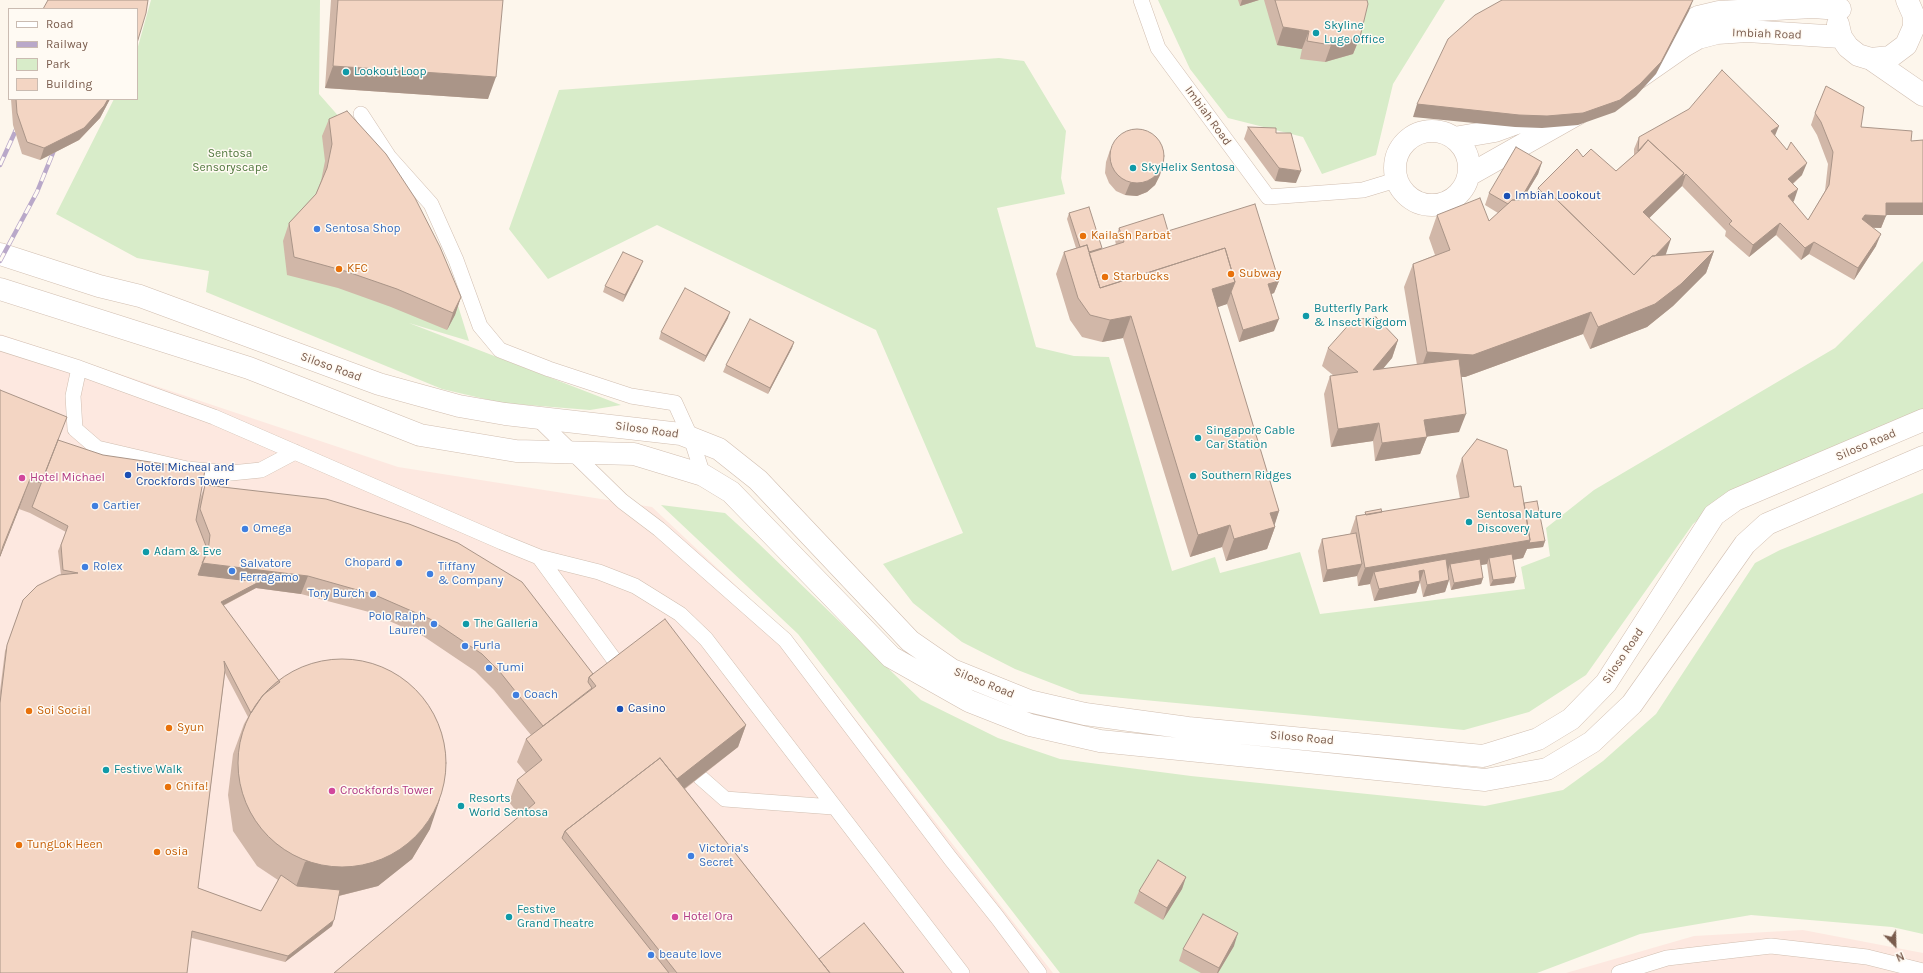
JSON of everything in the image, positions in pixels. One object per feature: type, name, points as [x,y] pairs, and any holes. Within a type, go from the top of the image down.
[{"type":"street","points":[[1907,0],[1914,16],[1914,27],[1923,48]]},
{"type":"street","name":"Imbiah Road","points":[[1842,4],[1838,28],[1841,37],[1747,31],[1717,33],[1698,38],[1652,69],[1620,79],[1682,25],[1698,17],[1719,12],[1842,4]]},
{"type":"street","points":[[1870,59],[1880,59],[1899,52],[1906,45],[1914,27]]},
{"type":"street","points":[[1841,37],[1848,47],[1858,55],[1870,59],[1923,95]]},
{"type":"street","points":[[1454,138],[1495,131],[1588,99],[1469,175]]},
{"type":"street","points":[[1429,131],[1442,132],[1454,138],[1462,146],[1467,155],[1469,175],[1462,191],[1453,199],[1443,204],[1432,206],[1420,204],[1410,199],[1402,191],[1396,180],[1395,167],[1397,154],[1404,143],[1415,135],[1429,131]]},
{"type":"street","name":"Siloso Road","points":[[0,254],[99,286],[140,296],[379,384],[458,406],[536,417],[646,428],[681,434],[719,449],[758,480],[910,641],[952,670],[1029,701],[1085,714],[1188,728],[1483,756],[1538,739],[1571,719],[1606,683],[1714,515],[1735,500],[1923,420]]},
{"type":"street","name":"Siloso Road","points":[[0,289],[249,368],[420,435],[516,451],[634,454],[703,475],[731,492],[891,657],[969,701],[1030,725],[1100,741],[1485,780],[1547,769],[1592,742],[1632,704],[1745,544],[1767,524],[1923,457]]},
{"type":"lane","name":"Imbiah Road","points":[[1141,0],[1158,48],[1268,197],[1363,190],[1396,180]]},
{"type":"lane","points":[[361,114],[389,157],[431,204],[456,260],[480,326],[500,350],[549,369],[631,396],[675,403],[691,438],[703,475]]},
{"type":"lane","points":[[0,343],[79,368],[214,418],[539,557],[599,572],[635,586],[680,614],[706,639],[833,807],[962,973]]},
{"type":"lane","points":[[79,368],[73,396],[75,429],[97,448],[187,469],[231,472],[262,470],[295,452]]},
{"type":"lane","points":[[536,417],[622,501],[659,529],[785,640],[1039,973]]},
{"type":"lane","points":[[539,557],[621,669]]},
{"type":"lane","points":[[700,777],[725,799],[833,807]]},
{"type":"lane","points":[[1619,973],[1667,958],[1771,946],[1867,957],[1923,971]]},
{"type":"shaded area","name":"Resorts World Sentosa","points":[[0,334],[398,467],[652,507],[793,639],[1053,973],[0,973]]},
{"type":"shaded area","points":[[1803,930],[1923,953],[1923,973],[1566,973],[1694,936]]},
{"type":"green space","name":"Sentosa Sensoryscape","points":[[151,0],[320,0],[319,94],[400,186],[445,264],[469,341],[409,323],[621,405],[590,410],[502,403],[442,389],[206,292],[209,271],[137,258],[56,214],[113,100],[138,100],[138,46]]},
{"type":"green space","points":[[1158,0],[1445,0],[1393,84],[1376,155],[1322,174],[1303,137],[1228,118],[1190,69]]},
{"type":"green space","points":[[999,58],[1024,61],[1066,131],[1061,178],[1065,194],[997,208],[1036,347],[1074,356],[1109,357],[1172,571],[1215,557],[1220,573],[1300,552],[1320,614],[1525,589],[1521,567],[1550,556],[1546,528],[1594,490],[1835,348],[1923,261],[1923,411],[1729,493],[1693,524],[1586,675],[1529,712],[1464,730],[1080,694],[1015,669],[962,642],[913,603],[883,564],[963,533],[876,330],[657,225],[548,279],[509,229],[559,90]]},
{"type":"green space","points":[[1923,493],[1923,934],[1892,927],[1751,915],[1640,934],[1537,973],[1060,973],[798,634],[661,505],[725,513],[921,700],[998,738],[1060,759],[1191,776],[1485,806],[1563,790],[1603,761],[1656,714],[1755,563],[1780,550]]},
{"type":"building","points":[[48,0],[148,0],[146,13],[138,40],[138,8],[44,8]]},
{"type":"building","points":[[338,0],[503,0],[496,77],[333,66]]},
{"type":"building","name":"Skyline Luge Office","points":[[1275,0],[1367,0],[1368,4],[1360,37],[1331,45],[1307,41],[1309,31],[1283,27]]},
{"type":"building","points":[[1502,0],[1693,0],[1661,62],[1640,84],[1620,100],[1583,113],[1547,116],[1519,115],[1417,104],[1448,39],[1475,15]]},
{"type":"building","points":[[1722,70],[1779,126],[1771,131],[1787,150],[1791,142],[1807,163],[1788,179],[1798,189],[1788,196],[1808,220],[1829,185],[1833,152],[1821,122],[1815,113],[1826,86],[1864,107],[1861,127],[1912,131],[1911,141],[1923,140],[1923,203],[1886,203],[1886,216],[1865,215],[1862,219],[1881,234],[1858,268],[1814,242],[1805,248],[1780,223],[1753,245],[1729,224],[1732,221],[1686,174],[1682,178],[1684,173],[1648,140],[1638,151],[1639,137],[1689,109]]},
{"type":"building","points":[[16,100],[107,100],[104,106],[84,128],[44,148],[27,142],[17,113]]},
{"type":"building","points":[[347,111],[386,154],[415,198],[440,247],[461,297],[453,313],[397,289],[345,271],[294,257],[289,223],[316,194],[327,168],[332,144],[329,119]]},
{"type":"building","points":[[1248,127],[1276,128],[1276,133],[1291,133],[1301,171],[1279,168]]},
{"type":"building","name":"SkyHelix Sentosa","points":[[1132,129],[1142,129],[1152,133],[1160,141],[1164,151],[1164,161],[1160,171],[1152,179],[1142,183],[1132,183],[1122,179],[1114,171],[1110,161],[1110,151],[1114,141],[1122,133]]},
{"type":"building","points":[[1648,140],[1684,173],[1643,212],[1671,239],[1634,275],[1555,198],[1548,198],[1538,188],[1577,149],[1583,157],[1591,149],[1616,171],[1640,150]]},
{"type":"building","points":[[1516,147],[1542,162],[1520,200],[1512,200],[1508,204],[1489,193]]},
{"type":"building","points":[[1480,198],[1489,221],[1512,200],[1555,198],[1634,275],[1652,256],[1714,251],[1681,284],[1655,304],[1598,327],[1591,312],[1473,355],[1427,352],[1413,264],[1450,250],[1437,215]]},
{"type":"building","points":[[1255,204],[1279,281],[1268,284],[1279,319],[1243,330],[1231,292],[1235,282],[1225,248],[1100,288],[1089,253],[1124,242],[1119,228],[1163,214],[1168,231]]},
{"type":"building","name":"Kailash Parbat","points":[[1089,207],[1102,248],[1089,252],[1087,245],[1080,247],[1069,213]]},
{"type":"building","name":"Singapore Cable Car Station","points":[[1087,245],[1100,288],[1225,248],[1235,282],[1212,289],[1279,511],[1270,513],[1275,527],[1234,539],[1230,525],[1198,535],[1131,316],[1110,320],[1090,315],[1078,298],[1064,252]]},
{"type":"building","points":[[623,252],[643,261],[625,295],[605,286]]},
{"type":"building","points":[[685,288],[730,312],[706,356],[661,332]]},
{"type":"building","points":[[1376,317],[1398,340],[1373,370],[1459,359],[1466,414],[1424,420],[1427,437],[1382,443],[1379,423],[1338,429],[1330,376],[1358,372],[1328,348],[1353,320]]},
{"type":"building","points":[[750,319],[794,342],[770,388],[726,365]]},
{"type":"building","name":"Hotel Michael","points":[[0,390],[67,417],[41,483],[30,479],[0,556]]},
{"type":"building","name":"Sentosa Nature Discovery","points":[[1477,439],[1507,450],[1514,487],[1521,486],[1530,540],[1365,568],[1356,516],[1469,497],[1462,458]]},
{"type":"building","name":"Festive Walk","points":[[58,440],[103,455],[205,470],[196,520],[206,546],[204,559],[198,575],[259,582],[221,602],[280,682],[263,695],[251,713],[224,661],[225,670],[198,888],[261,911],[281,875],[297,886],[340,890],[334,920],[288,956],[192,931],[187,973],[0,973],[0,703],[7,645],[23,600],[37,586],[59,575],[78,573],[63,570],[61,545],[68,526],[32,507]]},
{"type":"building","name":"The Galleria","points":[[205,485],[326,499],[409,524],[458,543],[522,582],[593,674],[589,677],[588,682],[592,688],[543,726],[500,672],[482,654],[430,619],[375,595],[308,576],[202,563],[208,552],[210,535],[200,509]]},
{"type":"building","points":[[1537,501],[1545,541],[1529,543],[1530,540],[1524,503]]},
{"type":"building","points":[[1381,509],[1382,512],[1366,515],[1365,512]]},
{"type":"building","points":[[1356,533],[1362,564],[1327,570],[1322,539]]},
{"type":"building","points":[[1512,554],[1516,577],[1493,580],[1489,558]]},
{"type":"building","points":[[1446,559],[1449,580],[1427,585],[1424,570],[1419,571],[1420,581],[1379,589],[1374,572]]},
{"type":"building","points":[[1480,559],[1483,578],[1454,583],[1450,564]]},
{"type":"building","points":[[665,619],[746,725],[677,779],[660,758],[565,831],[562,838],[669,973],[334,973],[535,803],[517,780],[542,760],[526,739],[596,686],[589,677]]},
{"type":"building","name":"Crockfords Tower","points":[[342,659],[362,661],[382,667],[408,683],[422,697],[438,723],[444,743],[446,763],[444,783],[438,803],[422,829],[408,843],[382,859],[362,865],[342,867],[322,865],[302,859],[276,843],[262,829],[246,803],[240,783],[238,763],[240,743],[246,723],[262,697],[276,683],[302,667],[322,661]]},
{"type":"building","name":"Hotel Ora","points":[[660,758],[830,973],[677,973],[565,831]]},
{"type":"building","points":[[1158,860],[1186,877],[1167,908],[1139,891]]},
{"type":"building","points":[[1203,914],[1238,933],[1219,968],[1183,949]]},
{"type":"building","points":[[864,923],[904,973],[830,973],[819,959]]},
{"type":"railway","points":[[0,165],[20,121]]},
{"type":"railway","points":[[0,261],[37,192],[57,143]]},
{"type":"place","name":"Skyline Luge Office","points":[[1316,33]]},
{"type":"place","name":"Lookout Loop","points":[[346,72]]},
{"type":"place","name":"SkyHelix Sentosa","points":[[1133,168]]},
{"type":"place","name":"Imbiah Lookout","points":[[1507,196]]},
{"type":"place","name":"Sentosa Shop","points":[[317,229]]},
{"type":"place","name":"Kailash Parbat","points":[[1083,236]]},
{"type":"place","name":"KFC","points":[[339,269]]},
{"type":"place","name":"Subway","points":[[1231,274]]},
{"type":"place","name":"Starbucks","points":[[1105,277]]},
{"type":"place","name":"Butterfly Park & Insect Kigdom","points":[[1306,316]]},
{"type":"place","name":"Singapore Cable Car Station","points":[[1198,438]]},
{"type":"place","name":"Hotel Micheal and Crockfords Tower","points":[[128,475]]},
{"type":"place","name":"Southern Ridges","points":[[1193,476]]},
{"type":"place","name":"Hotel Michael","points":[[22,478]]},
{"type":"place","name":"Cartier","points":[[95,506]]},
{"type":"place","name":"Sentosa Nature Discovery","points":[[1469,522]]},
{"type":"place","name":"Omega","points":[[245,529]]},
{"type":"place","name":"Adam & Eve","points":[[146,552]]},
{"type":"place","name":"Chopard","points":[[399,563]]},
{"type":"place","name":"Rolex","points":[[85,567]]},
{"type":"place","name":"Salvatore Ferragamo","points":[[232,571]]},
{"type":"place","name":"Tiffany & Company","points":[[430,574]]},
{"type":"place","name":"Tory Burch","points":[[373,594]]},
{"type":"place","name":"Polo Ralph Lauren","points":[[434,624]]},
{"type":"place","name":"The Galleria","points":[[466,624]]},
{"type":"place","name":"Furla","points":[[465,646]]},
{"type":"place","name":"Tumi","points":[[489,668]]},
{"type":"place","name":"Coach","points":[[516,695]]},
{"type":"place","name":"Casino","points":[[620,709]]},
{"type":"place","name":"Soi Social","points":[[29,711]]},
{"type":"place","name":"Syun","points":[[169,728]]},
{"type":"place","name":"Festive Walk","points":[[106,770]]},
{"type":"place","name":"Chifa!","points":[[168,787]]},
{"type":"place","name":"Crockfords Tower","points":[[332,791]]},
{"type":"place","name":"Resorts World Sentosa","points":[[461,806]]},
{"type":"place","name":"TungLok Heen","points":[[19,845]]},
{"type":"place","name":"osia","points":[[157,852]]},
{"type":"place","name":"Victoria's Secret","points":[[691,856]]},
{"type":"place","name":"Festive Grand Theatre","points":[[509,917]]},
{"type":"place","name":"Hotel Ora","points":[[675,917]]},
{"type":"place","name":"beaute love","points":[[651,955]]}]
